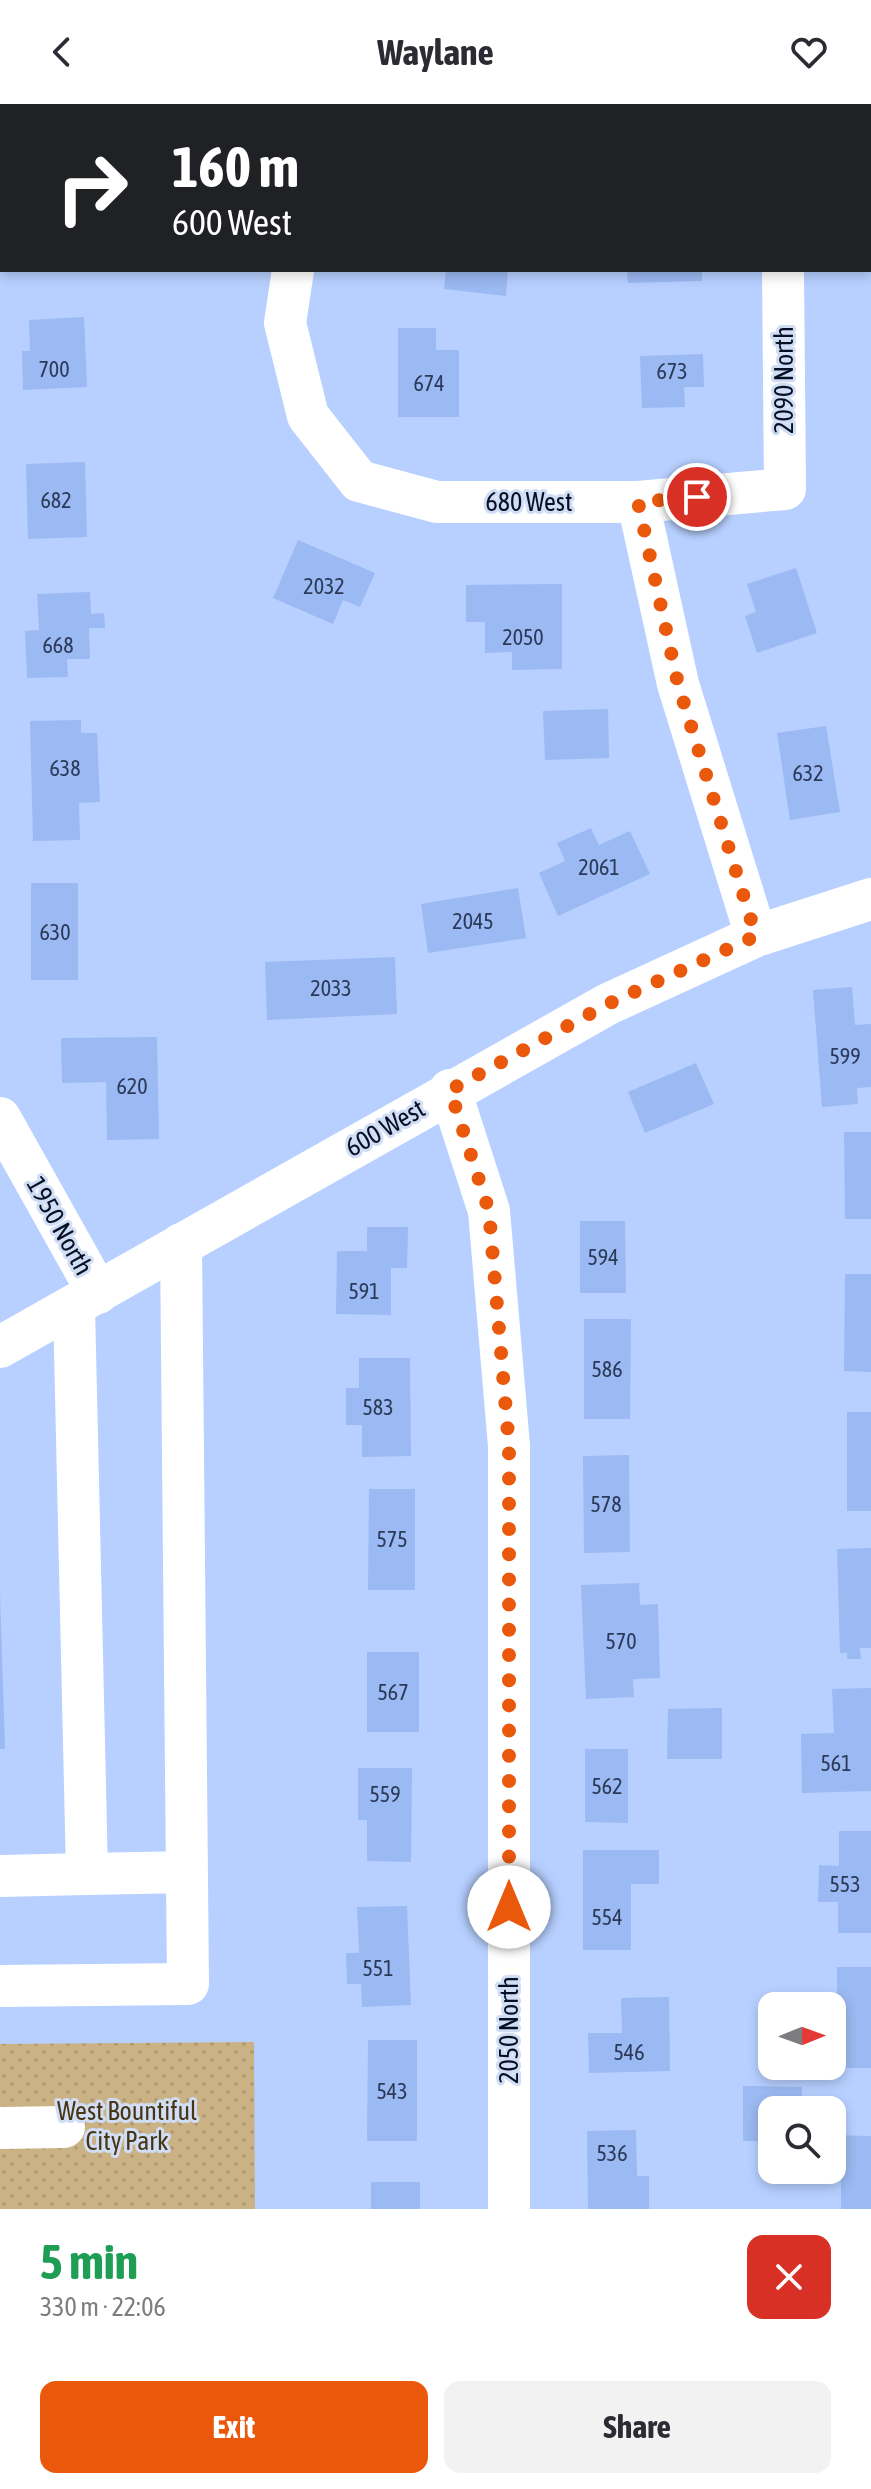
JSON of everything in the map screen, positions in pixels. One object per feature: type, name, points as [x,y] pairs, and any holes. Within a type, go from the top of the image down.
[{"type":"street","name":"680 West","points":[[293,272],[285,323],[308,416],[359,481],[437,502],[638,502],[785,489]]},
{"type":"street","name":"2090 North","points":[[783,272],[785,489]]},
{"type":"street","points":[[638,502],[678,684],[756,936]]},
{"type":"street","name":"600 West","points":[[0,1347],[450,1090],[608,1004],[756,936],[871,899]]},
{"type":"street","name":"2050 North","points":[[450,1090],[489,1211],[509,1446],[509,2209]]},
{"type":"street","name":"1950 North","points":[[0,1118],[86,1299]]},
{"type":"street","points":[[0,1986],[188,1984],[181,1244]]},
{"type":"street","points":[[86,1299],[87,1874]]},
{"type":"street","points":[[0,1876],[187,1872]]},
{"type":"street","points":[[0,2128],[64,2127]]},
{"type":"green space","name":"West Bountiful City Park","points":[[254,2042],[255,2209],[0,2209],[0,2044]]},
{"type":"building","points":[[446,272],[508,272],[506,296],[444,289]]},
{"type":"building","points":[[627,272],[702,272],[702,281],[628,283]]},
{"type":"building","points":[[84,317],[87,387],[23,390],[22,351],[30,351],[29,320]]},
{"type":"building","points":[[398,328],[436,328],[436,350],[459,350],[459,417],[398,417]]},
{"type":"building","points":[[703,354],[704,387],[684,387],[685,407],[642,408],[640,356]]},
{"type":"building","points":[[85,462],[87,537],[28,539],[26,464]]},
{"type":"building","points":[[298,540],[375,573],[360,607],[343,600],[333,624],[273,598]]},
{"type":"building","points":[[796,568],[817,633],[757,653],[745,616],[756,612],[747,584]]},
{"type":"building","points":[[562,584],[562,669],[512,670],[512,652],[485,653],[485,622],[466,622],[466,585]]},
{"type":"building","points":[[90,592],[91,614],[104,613],[105,628],[89,628],[90,659],[67,659],[68,677],[27,678],[25,631],[39,630],[37,594]]},
{"type":"building","points":[[608,709],[609,758],[545,760],[543,711]]},
{"type":"building","points":[[81,720],[81,733],[97,733],[100,802],[79,803],[80,840],[33,841],[30,721]]},
{"type":"building","points":[[826,726],[840,812],[790,820],[777,733]]},
{"type":"building","points":[[591,828],[599,845],[630,831],[650,874],[558,916],[539,873],[565,861],[557,843]]},
{"type":"building","points":[[31,883],[78,883],[78,980],[31,980]]},
{"type":"building","points":[[518,888],[526,938],[428,953],[421,904]]},
{"type":"building","points":[[395,957],[397,1014],[267,1020],[265,962]]},
{"type":"building","points":[[852,987],[855,1025],[871,1024],[871,1087],[857,1088],[858,1104],[822,1107],[813,990]]},
{"type":"building","points":[[157,1037],[159,1139],[107,1140],[106,1082],[62,1083],[61,1038]]},
{"type":"building","points":[[696,1063],[714,1104],[645,1133],[628,1092]]},
{"type":"building","points":[[844,1132],[871,1132],[871,1219],[845,1219]]},
{"type":"building","points":[[580,1221],[625,1221],[626,1293],[580,1293]]},
{"type":"building","points":[[367,1227],[408,1227],[407,1268],[391,1268],[391,1315],[336,1314],[337,1251],[367,1251]]},
{"type":"building","points":[[845,1274],[871,1274],[871,1372],[844,1371]]},
{"type":"building","points":[[584,1319],[631,1319],[630,1419],[584,1419]]},
{"type":"building","points":[[359,1358],[410,1358],[411,1456],[362,1457],[362,1425],[346,1425],[346,1388],[359,1388]]},
{"type":"building","points":[[847,1412],[871,1412],[871,1511],[847,1511]]},
{"type":"building","points":[[629,1455],[630,1552],[584,1553],[583,1456]]},
{"type":"building","points":[[369,1489],[415,1489],[415,1590],[368,1590]]},
{"type":"building","points":[[871,1548],[871,1648],[860,1648],[861,1659],[847,1659],[847,1653],[840,1653],[837,1549]]},
{"type":"building","points":[[639,1583],[640,1605],[658,1604],[660,1678],[633,1679],[634,1697],[586,1699],[581,1585]]},
{"type":"building","points":[[0,1592],[5,1749],[0,1749]]},
{"type":"building","points":[[367,1652],[419,1652],[419,1732],[367,1732]]},
{"type":"building","points":[[871,1688],[871,1791],[802,1793],[801,1734],[834,1733],[832,1689]]},
{"type":"building","points":[[722,1708],[722,1759],[667,1759],[668,1709]]},
{"type":"building","points":[[585,1749],[628,1749],[628,1823],[585,1822]]},
{"type":"building","points":[[358,1768],[412,1768],[411,1862],[367,1861],[367,1820],[358,1820]]},
{"type":"building","points":[[839,1831],[871,1831],[871,1933],[838,1933],[838,1902],[818,1902],[819,1865],[839,1866]]},
{"type":"building","points":[[583,1850],[659,1850],[659,1884],[631,1884],[631,1950],[583,1950]]},
{"type":"building","points":[[407,1906],[411,2005],[362,2007],[361,1984],[347,1984],[346,1953],[359,1953],[357,1907]]},
{"type":"building","points":[[837,1967],[871,1967],[871,2068],[846,2068],[846,1992],[837,1992]]},
{"type":"building","points":[[669,1997],[670,2071],[589,2073],[588,2033],[622,2033],[621,1998]]},
{"type":"building","points":[[368,2040],[417,2040],[417,2141],[367,2141]]},
{"type":"building","points":[[743,2086],[802,2087],[802,2096],[758,2096],[758,2141],[743,2141]]},
{"type":"building","points":[[636,2130],[637,2176],[649,2176],[649,2209],[588,2209],[587,2131]]},
{"type":"building","points":[[846,2135],[871,2136],[871,2209],[841,2209],[841,2184],[846,2184]]},
{"type":"building","points":[[371,2182],[420,2182],[420,2209],[371,2209]]},
{"type":"route","points":[[509,1907],[509,1446],[501,1331],[489,1211],[450,1090],[608,1004],[756,936],[678,684],[638,502],[697,497]]}]
